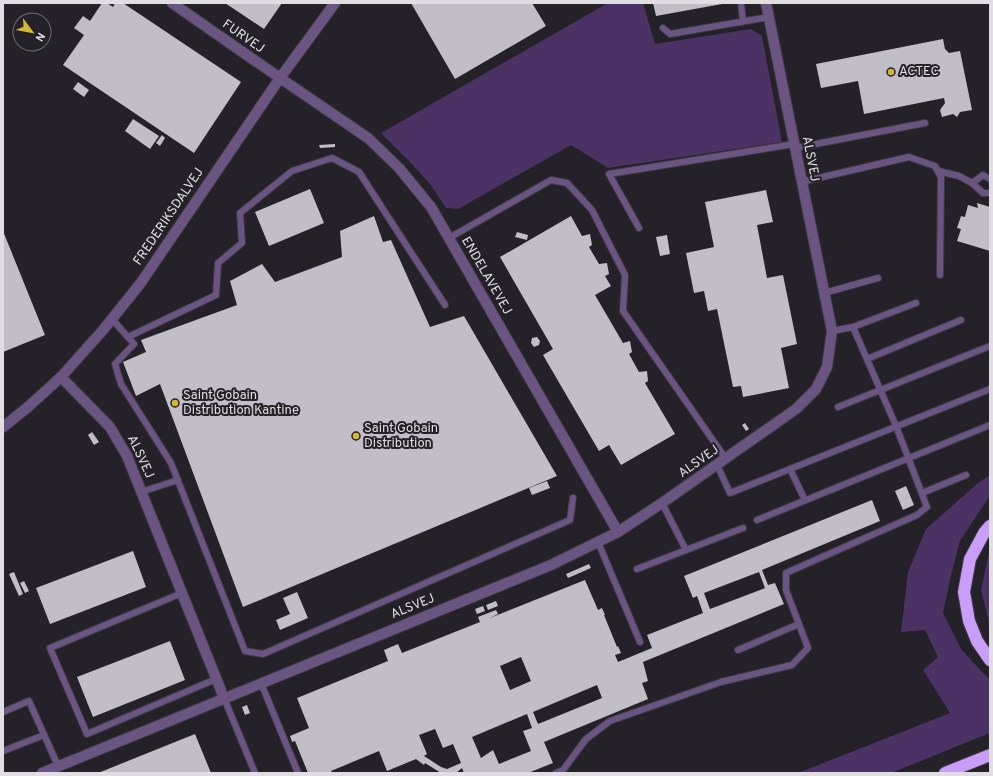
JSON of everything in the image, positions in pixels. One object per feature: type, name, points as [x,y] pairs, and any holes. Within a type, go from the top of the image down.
[{"type":"highway","points":[[990,526],[984,533],[970,559],[964,592],[969,621],[978,641],[990,660]]},
{"type":"highway","points":[[945,773],[990,755]]},
{"type":"street","name":"FURVEJ","points":[[172,3],[280,78]]},
{"type":"street","name":"FREDERIKSDALVEJ","points":[[3,427],[61,377],[103,330],[140,284],[280,78],[335,3]]},
{"type":"street","name":"ALSVEJ","points":[[42,773],[551,565],[598,542],[618,532],[662,504],[796,410],[816,389],[826,367],[832,331],[766,3]]},
{"type":"street","name":"ENDELAVEVEJ","points":[[280,78],[368,138],[400,168],[431,207],[618,532]]},
{"type":"street","name":"ALSVEJ","points":[[61,377],[110,427],[127,456],[224,698]]},
{"type":"lane","points":[[741,3],[743,21]]},
{"type":"lane","points":[[663,28],[670,34],[768,17]]},
{"type":"lane","points":[[639,228],[609,174],[794,146],[925,123]]},
{"type":"lane","points":[[801,182],[909,157],[935,166],[941,177],[940,276]]},
{"type":"lane","points":[[128,337],[216,296],[218,263],[242,243],[240,213],[292,171],[332,158],[358,172],[445,305]]},
{"type":"lane","points":[[938,171],[959,176],[972,183],[983,193],[990,193]]},
{"type":"lane","points":[[972,183],[983,175],[990,179]]},
{"type":"lane","points":[[449,238],[551,180],[567,183],[592,210],[624,275],[623,311],[726,458]]},
{"type":"lane","points":[[824,293],[878,278]]},
{"type":"lane","points":[[832,331],[853,327],[916,303]]},
{"type":"lane","points":[[112,319],[134,344],[115,364],[121,384],[171,463],[245,651],[263,654],[570,520],[573,498]]},
{"type":"lane","points":[[867,359],[961,320]]},
{"type":"lane","points":[[556,773],[563,770],[586,739],[610,721],[721,682],[792,665],[808,648],[786,590],[786,573],[917,515],[927,507],[896,426],[853,327]]},
{"type":"lane","points":[[838,408],[990,346]]},
{"type":"lane","points":[[717,465],[730,493],[990,389]]},
{"type":"lane","points":[[757,520],[990,425]]},
{"type":"lane","points":[[790,469],[804,500]]},
{"type":"lane","points":[[922,493],[966,475]]},
{"type":"lane","points":[[141,492],[178,480]]},
{"type":"lane","points":[[662,504],[686,550]]},
{"type":"lane","points":[[637,569],[743,528]]},
{"type":"lane","points":[[598,542],[640,642]]},
{"type":"lane","points":[[182,593],[50,648],[87,734],[216,679]]},
{"type":"lane","points":[[738,650],[799,624]]},
{"type":"lane","points":[[261,683],[298,773]]},
{"type":"lane","points":[[224,698],[255,773]]},
{"type":"lane","points":[[3,712],[29,701],[58,766]]},
{"type":"lane","points":[[3,751],[44,735]]},
{"type":"shaded area","points":[[608,3],[643,3],[655,44],[751,29],[762,36],[782,142],[608,168],[571,145],[458,209],[446,208],[430,184],[381,133]]},
{"type":"shaded area","points":[[990,475],[990,498],[987,500],[960,541],[943,613],[961,649],[990,680],[990,733],[891,773],[798,773],[950,713],[923,670],[938,657],[925,630],[901,632],[908,572],[926,529],[978,483]]},
{"type":"shaded area","points":[[990,554],[990,627],[981,590],[988,557]]},
{"type":"building","points":[[102,3],[107,3],[113,7],[115,3],[123,3],[241,82],[194,153],[63,65],[84,35],[74,28],[83,16],[90,21]]},
{"type":"building","points":[[225,3],[282,3],[264,29]]},
{"type":"building","points":[[411,3],[532,3],[546,26],[455,79]]},
{"type":"building","points":[[653,3],[722,3],[722,4],[656,16]]},
{"type":"building","name":"ACTEC","points":[[943,39],[945,49],[949,53],[960,51],[972,110],[960,112],[957,117],[953,114],[942,117],[940,110],[945,103],[944,98],[864,114],[858,81],[821,88],[816,64]]},
{"type":"building","points":[[78,82],[89,90],[84,97],[73,89]]},
{"type":"building","points":[[133,119],[159,136],[150,149],[125,131]]},
{"type":"building","points":[[162,135],[165,138],[160,146],[156,143]]},
{"type":"building","points":[[335,144],[335,147],[320,148],[319,145]]},
{"type":"building","points":[[310,189],[324,223],[269,246],[255,212]]},
{"type":"building","points":[[766,190],[773,222],[757,225],[767,278],[783,275],[797,344],[781,348],[789,388],[743,397],[741,386],[733,387],[717,309],[708,311],[704,291],[694,293],[686,253],[714,247],[705,202]]},
{"type":"building","points":[[977,203],[990,207],[990,251],[957,241],[961,229],[957,228],[961,216],[965,217],[968,205],[978,208]]},
{"type":"building","name":"Saint Gobain Distribution","points":[[374,216],[383,242],[391,240],[430,327],[464,316],[557,476],[243,607],[160,384],[136,396],[123,362],[146,352],[141,340],[237,305],[230,281],[262,264],[275,282],[342,257],[340,231]]},
{"type":"building","points":[[571,216],[582,236],[590,234],[592,245],[589,247],[599,264],[607,263],[609,274],[605,276],[611,286],[595,295],[623,343],[630,341],[632,352],[629,354],[639,372],[647,371],[648,381],[645,383],[675,434],[621,465],[609,445],[599,451],[543,355],[553,349],[500,257]]},
{"type":"building","points":[[3,231],[45,335],[3,352]]},
{"type":"building","points":[[517,232],[528,235],[527,240],[515,237]]},
{"type":"building","points":[[667,235],[670,254],[660,256],[656,237]]},
{"type":"building","points":[[537,337],[540,341],[539,345],[534,347],[531,343],[532,338]]},
{"type":"building","points":[[745,423],[749,429],[746,431],[742,425]]},
{"type":"building","points":[[92,432],[99,442],[94,445],[88,435]]},
{"type":"building","points":[[547,481],[550,488],[532,495],[529,488]]},
{"type":"building","points":[[906,486],[914,505],[903,510],[895,491]]},
{"type":"building","points":[[872,500],[880,521],[762,570],[768,585],[775,583],[784,604],[643,662],[648,681],[642,683],[648,699],[544,742],[553,763],[528,773],[464,773],[462,768],[456,773],[441,773],[425,763],[424,765],[416,759],[387,771],[379,751],[331,771],[332,773],[308,773],[295,741],[292,742],[290,736],[309,728],[297,698],[388,661],[384,650],[398,644],[402,653],[480,622],[478,617],[496,610],[498,614],[490,618],[585,580],[598,610],[602,608],[617,647],[618,646],[621,653],[615,655],[618,662],[652,648],[647,635],[703,613],[697,596],[693,598],[684,576]],"holes":[[[759,572],[765,588],[710,609],[704,593]],[[521,657],[531,681],[510,690],[500,666]],[[597,685],[602,698],[538,724],[533,712]],[[527,714],[532,728],[523,731],[531,751],[499,764],[493,750],[481,758],[472,737]],[[435,729],[443,748],[453,744],[461,763],[447,769],[441,767],[424,756],[427,754],[419,735]]]},
{"type":"building","points":[[133,551],[146,587],[50,624],[36,588]]},
{"type":"building","points":[[589,564],[591,568],[568,578],[566,574]]},
{"type":"building","points":[[14,572],[23,594],[19,596],[9,574]]},
{"type":"building","points":[[24,581],[29,591],[25,593],[20,583]]},
{"type":"building","points":[[297,592],[308,618],[280,630],[276,620],[290,614],[283,598]]},
{"type":"building","points":[[496,601],[498,606],[488,610],[486,605]]},
{"type":"building","points":[[483,606],[485,611],[477,614],[475,609]]},
{"type":"building","points":[[170,641],[185,680],[93,717],[77,677]]},
{"type":"building","points":[[247,705],[250,713],[245,715],[242,707]]},
{"type":"building","points":[[195,734],[211,773],[98,773]]},
{"type":"place","name":"ACTEC","points":[[891,72]]},
{"type":"place","name":"Saint Gobain Distribution Kantine","points":[[175,403]]},
{"type":"place","name":"Saint Gobain Distribution","points":[[356,436]]}]
